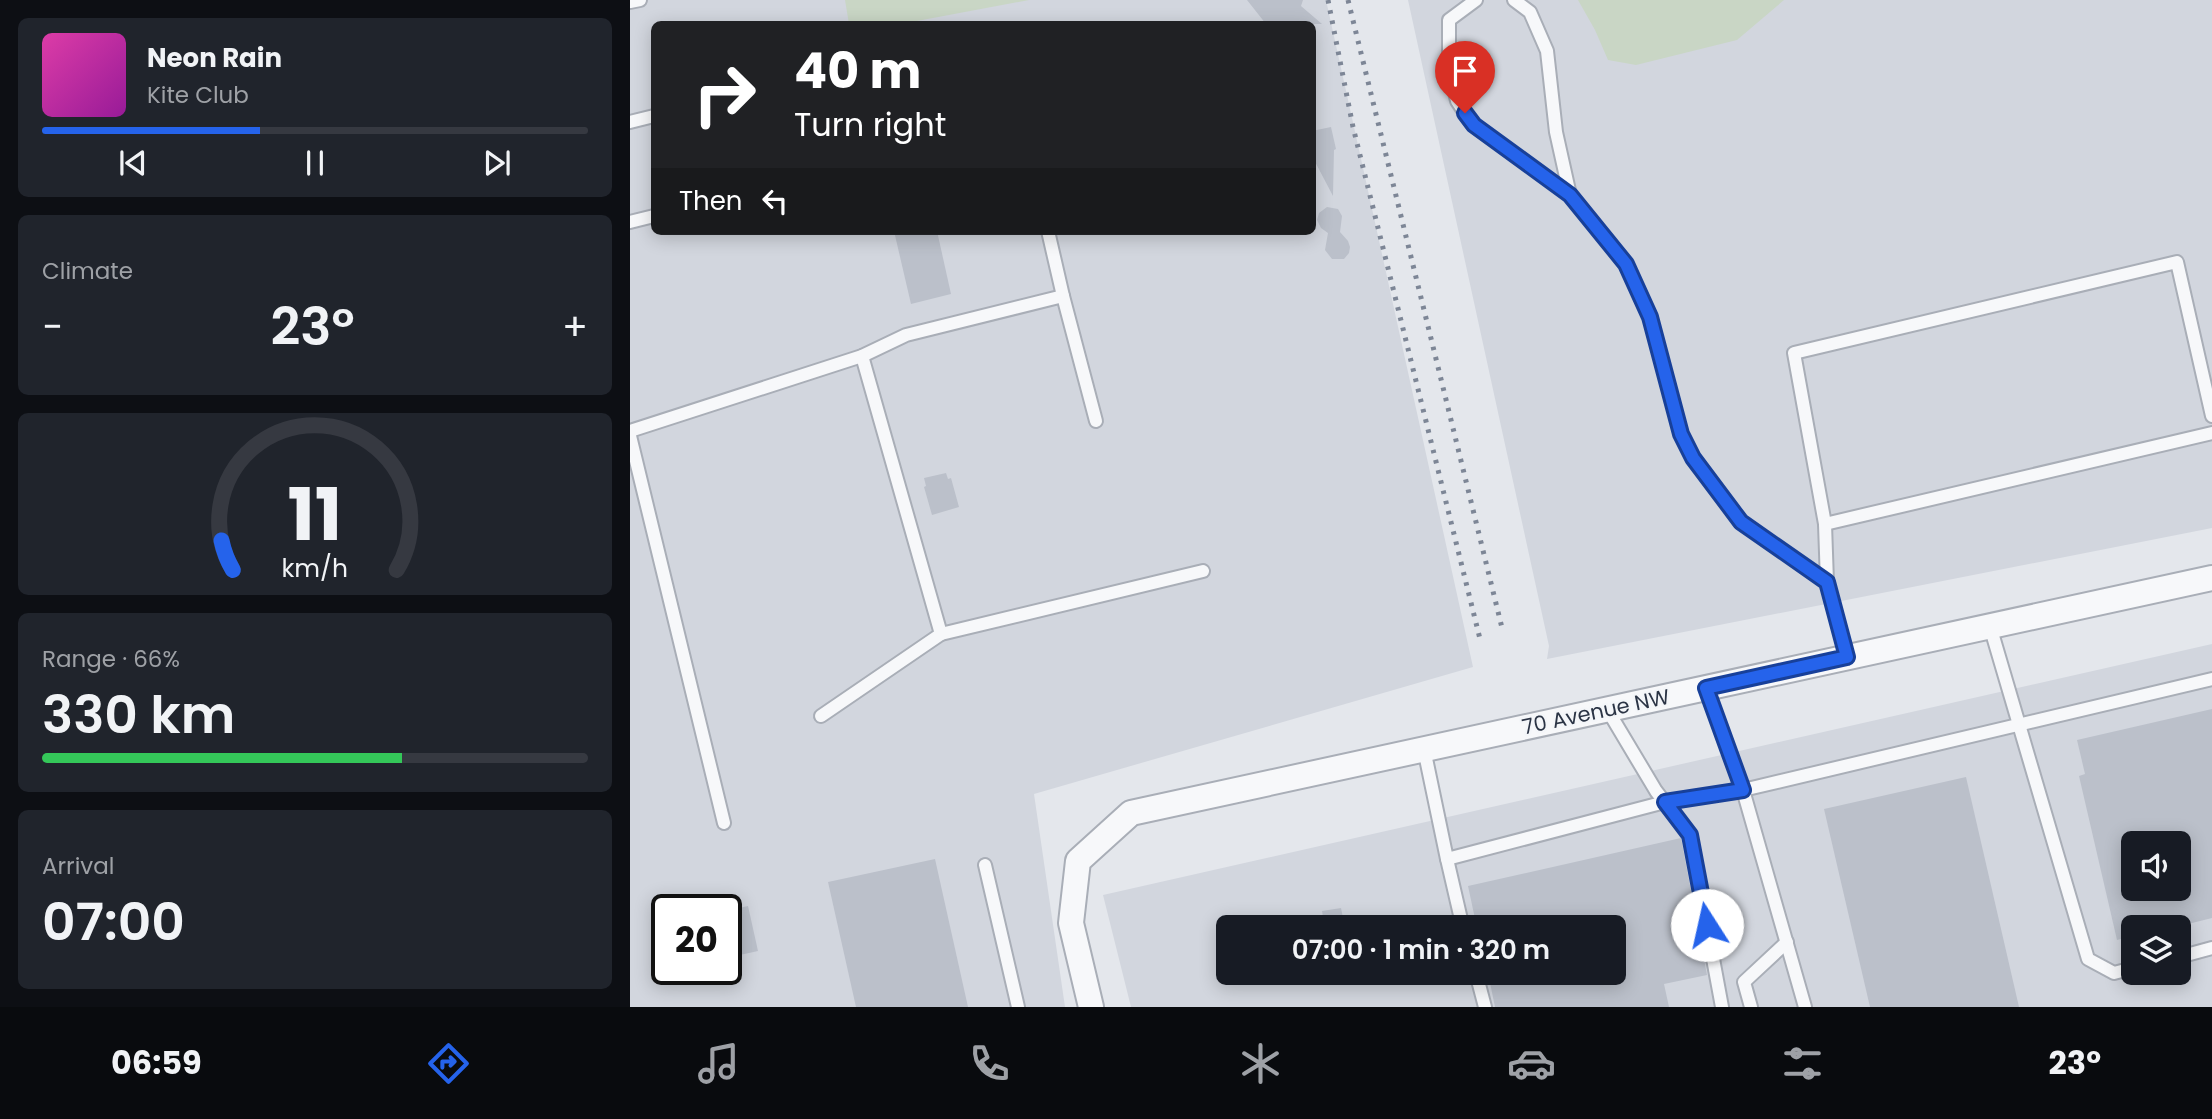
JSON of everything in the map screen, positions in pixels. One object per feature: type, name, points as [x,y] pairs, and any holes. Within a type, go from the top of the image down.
[{"type":"street","name":"70 Avenue NW","points":[[1091,1007],[1071,923],[1078,861],[1131,813],[2212,578]]},
{"type":"lane","points":[[630,2],[640,0]]},
{"type":"lane","points":[[1476,0],[1450,20],[1449,67],[1457,102],[1474,125],[1570,195],[1626,264],[1650,317],[1681,434],[1693,458],[1741,522],[1827,582]]},
{"type":"lane","points":[[1514,0],[1530,12],[1547,51],[1556,132],[1570,195]]},
{"type":"lane","points":[[630,122],[651,117]]},
{"type":"lane","points":[[630,222],[651,217]]},
{"type":"lane","points":[[1049,235],[1096,421]]},
{"type":"lane","points":[[1847,657],[1827,582],[1825,524],[1794,353],[2177,262],[2212,416]]},
{"type":"lane","points":[[724,823],[630,433],[862,356],[905,335],[1063,296]]},
{"type":"lane","points":[[862,356],[941,634]]},
{"type":"lane","points":[[1825,524],[2212,433]]},
{"type":"lane","points":[[821,716],[941,634],[1203,571]]},
{"type":"lane","points":[[1990,626],[2088,960],[2114,973],[2121,971]]},
{"type":"lane","points":[[1447,859],[1665,802],[1743,790],[2212,679]]},
{"type":"lane","points":[[1706,688],[1743,790],[1805,1007]]},
{"type":"lane","points":[[1607,709],[1656,791],[1690,835],[1722,1007]]},
{"type":"lane","points":[[1424,749],[1460,915]]},
{"type":"lane","points":[[985,864],[1018,1007]]},
{"type":"lane","points":[[1751,1007],[1744,982],[1787,942]]},
{"type":"lane","points":[[2191,954],[2212,948]]},
{"type":"lane","points":[[1479,985],[1485,1007]]},
{"type":"shaded area","points":[[630,0],[1326,0],[1473,667],[1034,794],[1065,1007],[630,1007]]},
{"type":"shaded area","points":[[1408,0],[2212,0],[2212,528],[1547,659],[1549,646]]},
{"type":"shaded area","points":[[2212,644],[2212,1007],[1131,1007],[1103,895]]},
{"type":"green space","points":[[845,0],[1029,0],[917,21],[848,21]]},
{"type":"green space","points":[[1578,0],[1784,0],[1737,40],[1636,65],[1608,60]]},
{"type":"building","points":[[1247,0],[1303,0],[1301,6],[1322,24],[1316,24],[1316,21],[1264,21]]},
{"type":"building","points":[[1331,127],[1336,149],[1333,196],[1316,164],[1316,130]]},
{"type":"building","points":[[1327,207],[1338,209],[1342,216],[1340,232],[1350,247],[1344,259],[1332,259],[1325,250],[1328,233],[1321,228],[1317,220],[1319,213]]},
{"type":"building","points":[[895,235],[938,235],[951,294],[911,304]]},
{"type":"building","points":[[946,473],[948,479],[951,478],[959,507],[932,515],[924,478]]},
{"type":"building","points":[[2212,709],[2212,918],[2191,923],[2191,915],[2121,915],[2121,939],[2117,940],[2079,776],[2085,774],[2077,740]]},
{"type":"building","points":[[1966,777],[2019,1007],[1870,1007],[1824,809]]},
{"type":"building","points":[[1681,838],[1707,975],[1664,984],[1669,1007],[1495,1007],[1490,985],[1626,985],[1626,915],[1474,915],[1468,886]]},
{"type":"building","points":[[935,859],[968,1007],[856,1007],[828,882]]},
{"type":"building","points":[[748,906],[758,951],[742,954],[742,907]]},
{"type":"building","points":[[1341,908],[1342,915],[1323,915],[1322,911]]},
{"type":"railway","points":[[1328,0],[1353,127],[1480,639]]},
{"type":"railway","points":[[1348,0],[1503,632]]},
{"type":"route","points":[[1465,113],[1474,125],[1570,195],[1626,264],[1650,317],[1681,434],[1693,458],[1741,522],[1827,582],[1847,657],[1706,688],[1743,790],[1665,802],[1690,835],[1707,925]]}]
